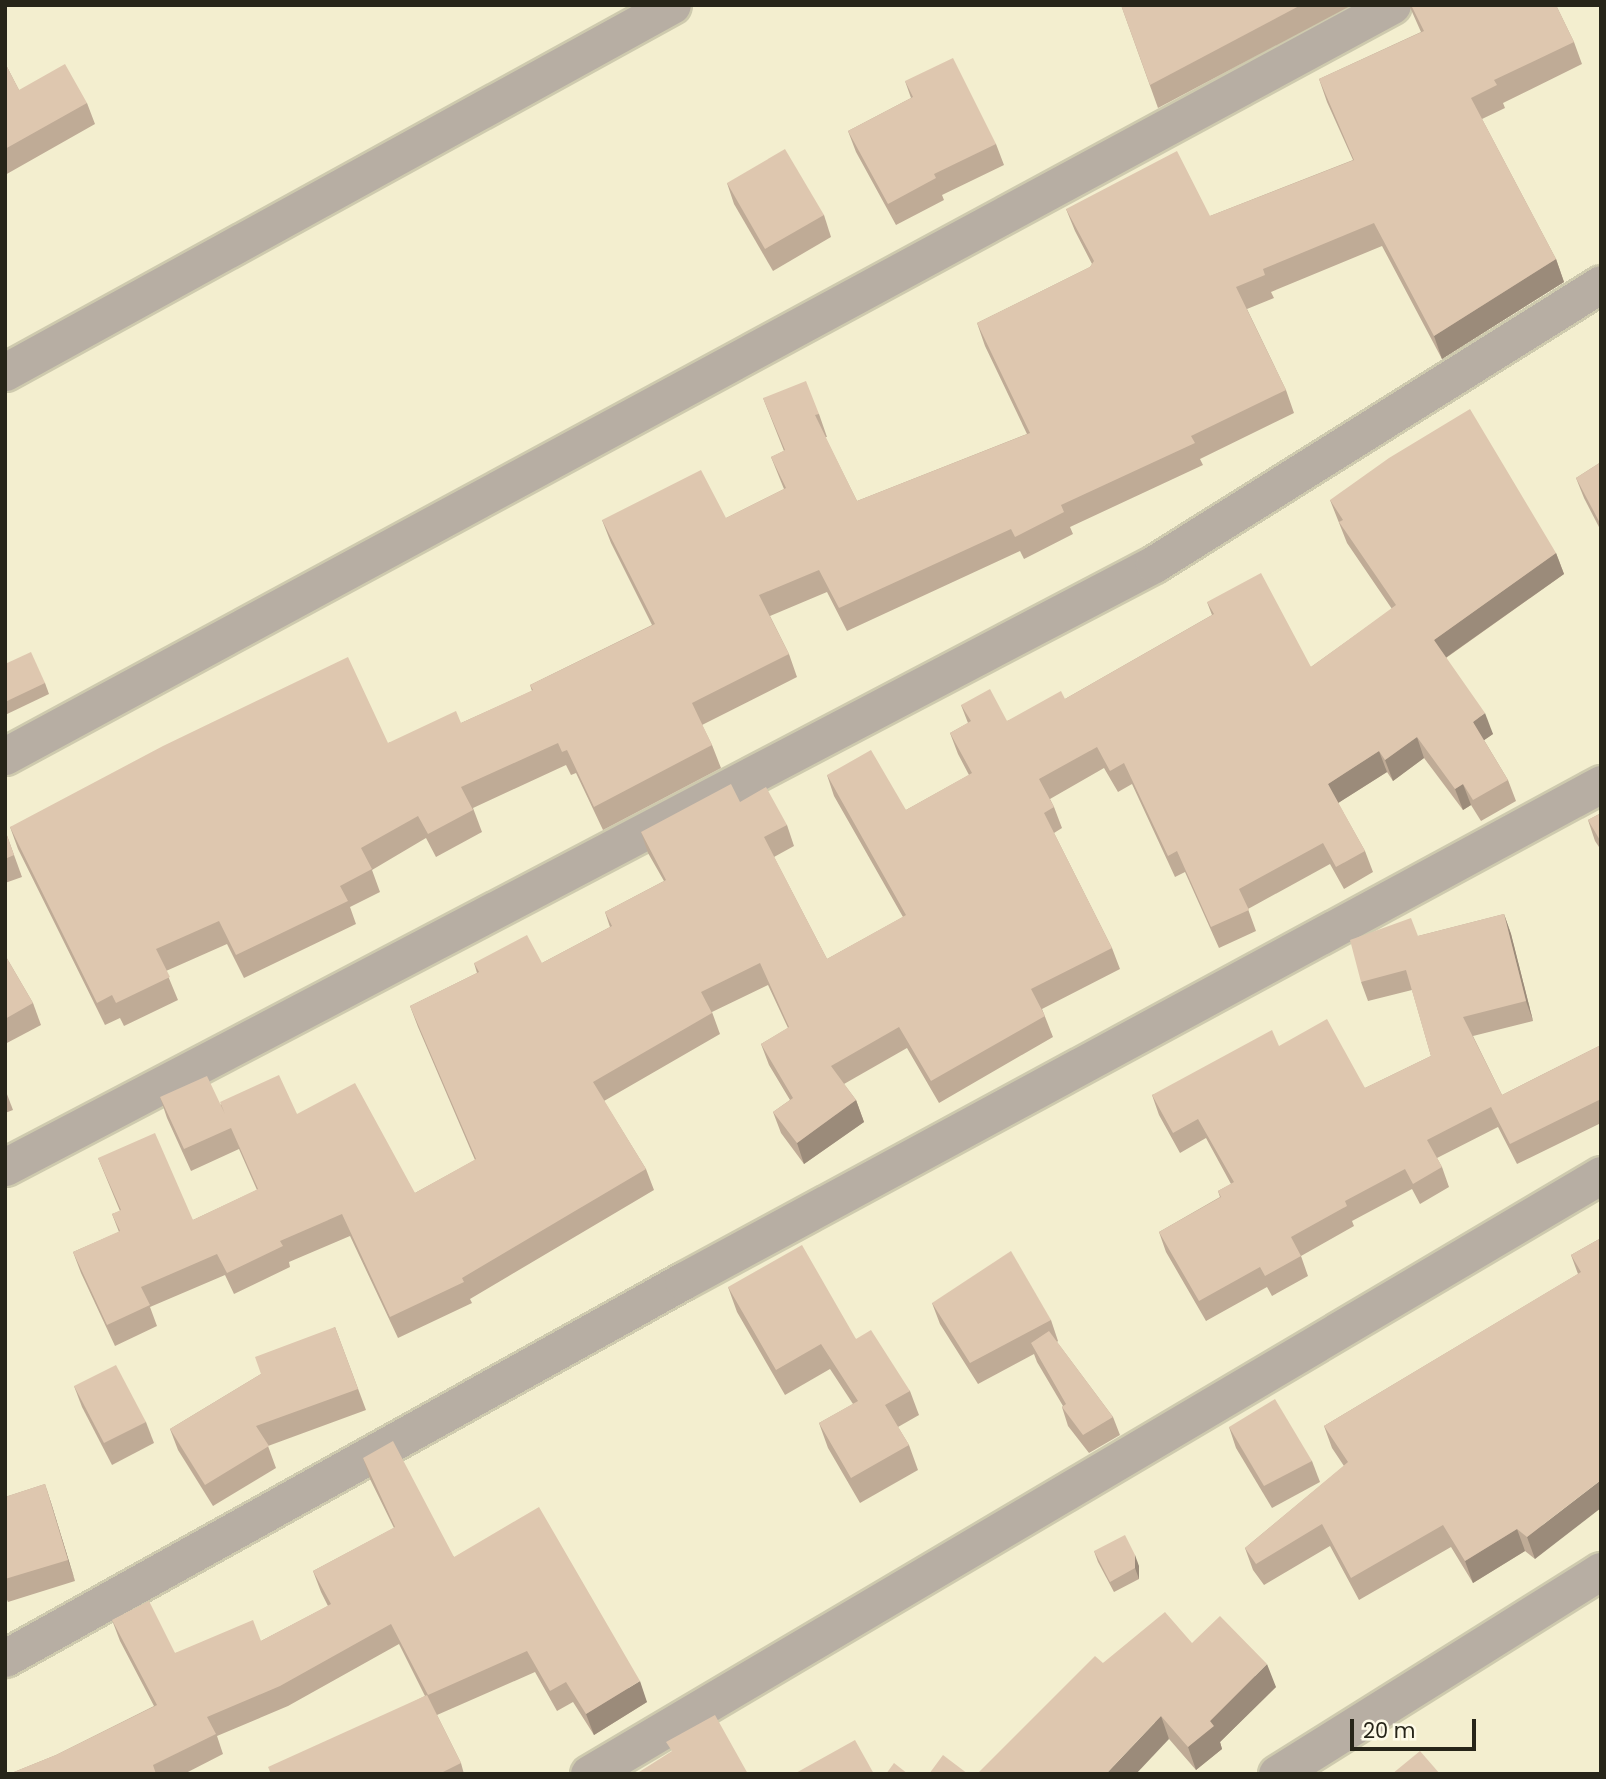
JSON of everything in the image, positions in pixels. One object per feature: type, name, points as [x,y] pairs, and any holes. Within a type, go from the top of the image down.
[{"type":"street","points":[[5,372],[672,5]]},
{"type":"street","points":[[5,756],[1392,5]]},
{"type":"street","points":[[5,1167],[1154,564],[1601,284]]},
{"type":"street","points":[[5,1658],[683,1281],[1601,784]]},
{"type":"street","points":[[589,1774],[1601,1175]]},
{"type":"street","points":[[1277,1774],[1601,1571]]},
{"type":"building","points":[[1121,5],[1301,5],[1150,85]]},
{"type":"building","points":[[1411,5],[1556,5],[1574,42],[1494,80],[1497,85],[1471,98],[1556,259],[1434,336],[1374,223],[1263,269],[1265,275],[1236,287],[1286,390],[1191,436],[1195,443],[1061,505],[1064,512],[1015,537],[1011,529],[839,608],[819,570],[759,595],[789,654],[692,703],[712,745],[594,807],[567,750],[562,752],[558,743],[461,787],[473,810],[428,834],[418,816],[361,848],[372,869],[340,886],[348,901],[236,955],[219,921],[156,949],[170,977],[116,1003],[112,995],[97,1003],[10,827],[163,746],[348,657],[388,743],[456,711],[461,723],[533,690],[530,685],[655,624],[602,520],[701,470],[726,518],[786,488],[771,457],[785,450],[763,398],[806,381],[819,414],[815,415],[857,501],[1030,433],[977,323],[1090,267],[1094,261],[1066,209],[1177,151],[1210,216],[1354,160],[1319,79],[1424,31]]},
{"type":"building","points":[[953,58],[996,144],[934,174],[936,178],[888,204],[848,131],[913,97],[905,81]]},
{"type":"building","points":[[5,63],[19,90],[65,64],[87,103],[5,149]]},
{"type":"building","points":[[785,149],[824,215],[765,249],[727,183]]},
{"type":"building","points":[[1470,409],[1556,553],[1434,640],[1485,713],[1473,722],[1508,780],[1473,800],[1463,784],[1455,789],[1417,737],[1385,760],[1379,751],[1328,784],[1365,851],[1336,867],[1323,843],[1239,889],[1249,910],[1211,927],[1177,851],[1168,856],[1124,763],[1110,771],[1097,747],[1039,779],[1054,807],[1044,813],[1112,948],[1031,989],[1045,1016],[931,1081],[899,1027],[831,1066],[856,1100],[797,1143],[773,1112],[793,1098],[761,1044],[789,1027],[760,963],[701,992],[712,1013],[593,1082],[646,1169],[462,1278],[464,1282],[390,1317],[342,1214],[280,1241],[283,1246],[227,1273],[217,1254],[141,1287],[150,1305],[107,1325],[73,1252],[120,1231],[112,1214],[121,1210],[98,1158],[155,1133],[193,1220],[258,1189],[231,1128],[184,1149],[160,1097],[207,1076],[225,1114],[220,1102],[279,1075],[297,1114],[355,1083],[415,1193],[476,1159],[410,1006],[479,972],[474,963],[527,935],[542,963],[612,926],[605,912],[666,880],[641,832],[731,784],[740,802],[766,787],[787,825],[764,837],[827,959],[906,915],[827,775],[871,750],[906,810],[972,773],[950,733],[971,721],[961,705],[990,689],[1007,721],[1061,691],[1065,699],[1214,614],[1207,602],[1261,573],[1311,667],[1396,605],[1339,522],[1343,520],[1330,500],[1389,458]]},
{"type":"building","points":[[1601,462],[1601,525],[1576,478]]},
{"type":"building","points":[[31,652],[45,683],[5,702],[5,664]]},
{"type":"building","points":[[1601,813],[1601,842],[1588,820]]},
{"type":"building","points":[[5,830],[14,855],[5,859]]},
{"type":"building","points":[[1504,914],[1526,1001],[1463,1017],[1502,1095],[1601,1045],[1601,1099],[1510,1144],[1491,1107],[1427,1140],[1442,1167],[1413,1184],[1405,1169],[1345,1201],[1347,1206],[1291,1237],[1301,1256],[1265,1276],[1260,1267],[1199,1301],[1159,1232],[1221,1197],[1218,1191],[1234,1182],[1198,1119],[1173,1133],[1152,1095],[1272,1030],[1279,1046],[1327,1019],[1365,1088],[1431,1056],[1406,970],[1361,982],[1350,940],[1411,918],[1418,936]]},
{"type":"building","points":[[5,955],[33,1003],[5,1019]]},
{"type":"building","points":[[1601,1238],[1601,1480],[1527,1537],[1517,1529],[1465,1561],[1443,1525],[1351,1578],[1322,1524],[1256,1564],[1245,1548],[1348,1462],[1324,1426],[1581,1272],[1571,1255]]},
{"type":"building","points":[[802,1245],[856,1339],[871,1330],[910,1391],[885,1405],[909,1445],[851,1478],[819,1423],[858,1401],[821,1344],[776,1370],[728,1287]]},
{"type":"building","points":[[1011,1251],[1051,1320],[970,1363],[932,1303]]},
{"type":"building","points":[[335,1327],[358,1389],[256,1426],[269,1446],[205,1485],[170,1429],[261,1374],[255,1357]]},
{"type":"building","points":[[1049,1331],[1113,1417],[1083,1435],[1062,1407],[1066,1404],[1031,1343]]},
{"type":"building","points":[[116,1365],[146,1422],[104,1443],[74,1386]]},
{"type":"building","points":[[1275,1399],[1312,1461],[1264,1486],[1229,1427]]},
{"type":"building","points":[[393,1441],[454,1557],[539,1507],[640,1681],[586,1714],[566,1682],[550,1691],[527,1651],[428,1695],[391,1624],[280,1686],[207,1717],[216,1734],[153,1765],[156,1774],[9,1774],[56,1755],[157,1705],[112,1620],[149,1601],[175,1653],[253,1620],[261,1641],[331,1604],[313,1571],[395,1527],[363,1458]]},
{"type":"building","points":[[45,1484],[68,1560],[5,1579],[5,1497]]},
{"type":"building","points":[[1125,1535],[1135,1555],[1135,1568],[1110,1582],[1094,1551]]},
{"type":"building","points":[[1165,1612],[1192,1643],[1220,1616],[1267,1664],[1210,1721],[1214,1726],[1188,1747],[1161,1716],[1106,1774],[977,1774],[1095,1656],[1103,1663]]},
{"type":"building","points":[[427,1695],[461,1763],[439,1774],[271,1774],[268,1767]]},
{"type":"building","points":[[715,1715],[748,1774],[636,1774],[672,1751],[666,1742]]},
{"type":"building","points":[[855,1740],[874,1774],[794,1774]]},
{"type":"building","points":[[1420,1751],[1440,1774],[1392,1774]]},
{"type":"building","points":[[943,1755],[968,1774],[929,1774]]},
{"type":"building","points":[[894,1763],[908,1774],[886,1774]]}]
